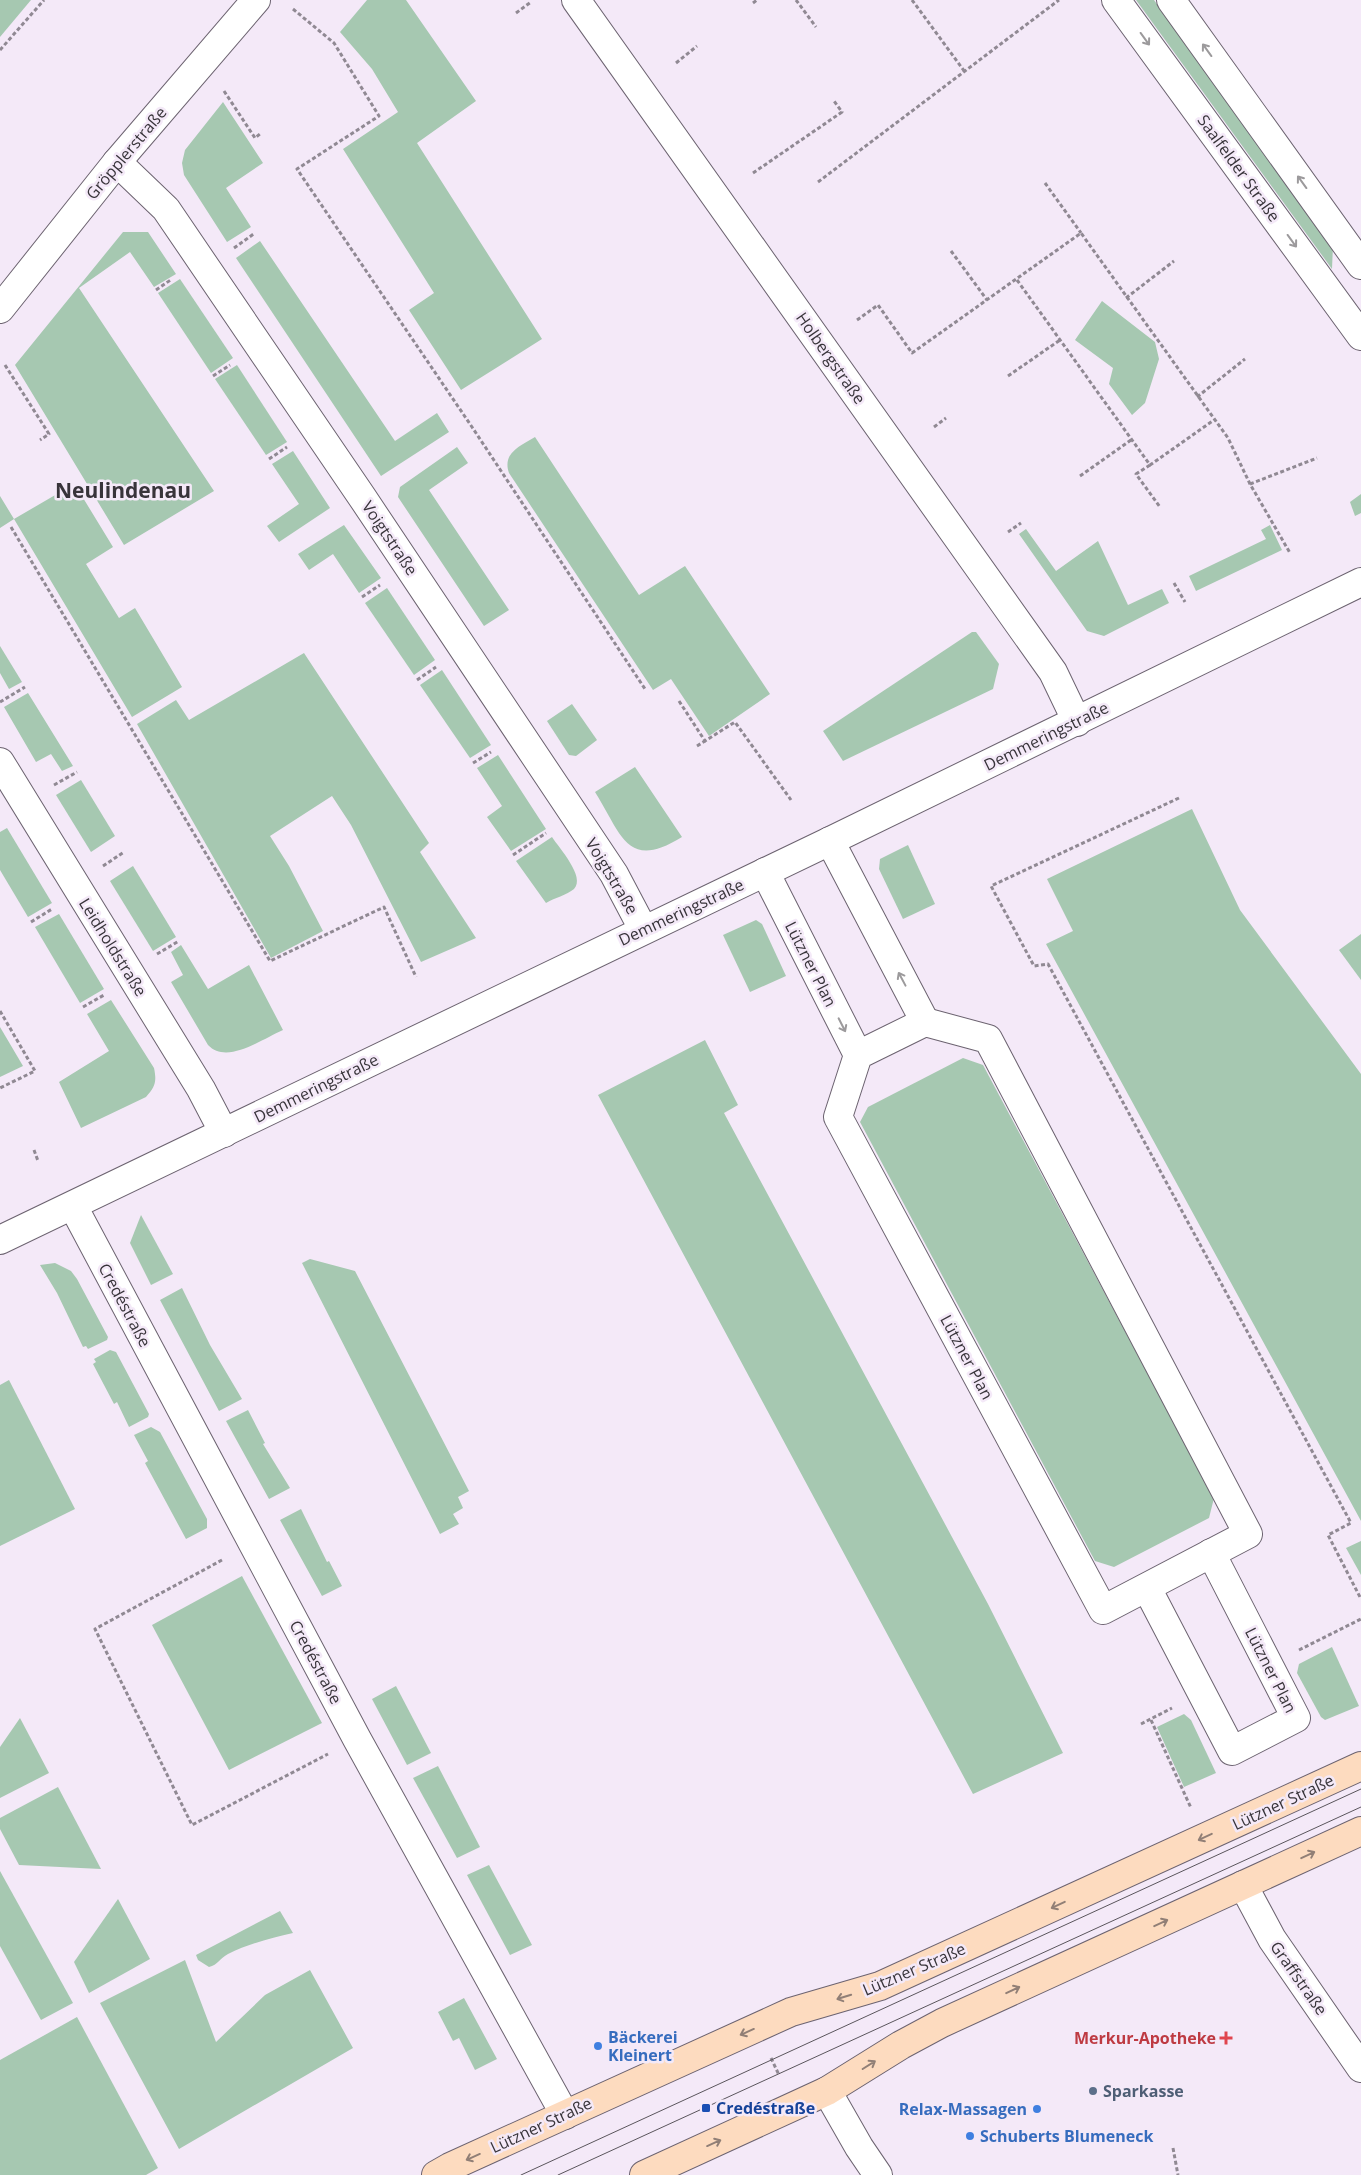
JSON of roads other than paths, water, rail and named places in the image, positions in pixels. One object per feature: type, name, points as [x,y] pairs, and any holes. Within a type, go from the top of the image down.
[{"type":"main road","name":"Lützner Straße","points":[[436,2175],[791,2012],[880,1986],[1361,1766]]},
{"type":"main road","points":[[644,2175],[828,2091],[901,2045],[942,2023],[1361,1831]]},
{"type":"street","name":"Gröpplerstraße","points":[[0,308],[117,162],[256,0]]},
{"type":"street","name":"Holbergstraße","points":[[576,0],[1053,672],[1077,722]]},
{"type":"street","name":"Saalfelder Straße","points":[[1116,0],[1361,336]]},
{"type":"street","points":[[1171,0],[1361,265]]},
{"type":"street","name":"Voigtstraße","points":[[117,162],[166,209],[368,505],[608,865],[643,929]]},
{"type":"street","name":"Demmeringstraße","points":[[0,1240],[643,929],[1077,722],[1361,582]]},
{"type":"street","name":"Leidholdstraße","points":[[0,762],[196,1082],[224,1132]]},
{"type":"street","points":[[830,841],[925,1022],[858,1055]]},
{"type":"street","name":"Lützner Plan","points":[[765,872],[858,1055],[838,1117],[1103,1610],[1248,1534],[988,1039],[925,1022]]},
{"type":"street","name":"Credéstraße","points":[[73,1206],[357,1739],[565,2115]]},
{"type":"street","name":"Lützner Plan","points":[[1147,1588],[1232,1751],[1296,1718],[1211,1554]]},
{"type":"street","name":"Graffstraße","points":[[1243,1885],[1272,1939],[1361,2068]]},
{"type":"street","points":[[828,2091],[859,2147],[878,2175]]},
{"type":"tram line","points":[[521,2175],[1361,1789]]},
{"type":"tram line","points":[[558,2175],[1361,1807]]},
{"type":"place","name":"Merkur-Apotheke","points":[[1226,2038]]},
{"type":"place","name":"Bäckerei Kleinert","points":[[598,2046]]},
{"type":"place","name":"Sparkasse","points":[[1093,2091]]},
{"type":"place","name":"Credéstraße","points":[[706,2108]]},
{"type":"place","name":"Relax-Massagen","points":[[1037,2109]]},
{"type":"place","name":"Schuberts Blumeneck","points":[[970,2136]]},
{"type":"district","name":"Neulindenau","points":[[123,491]]}]
